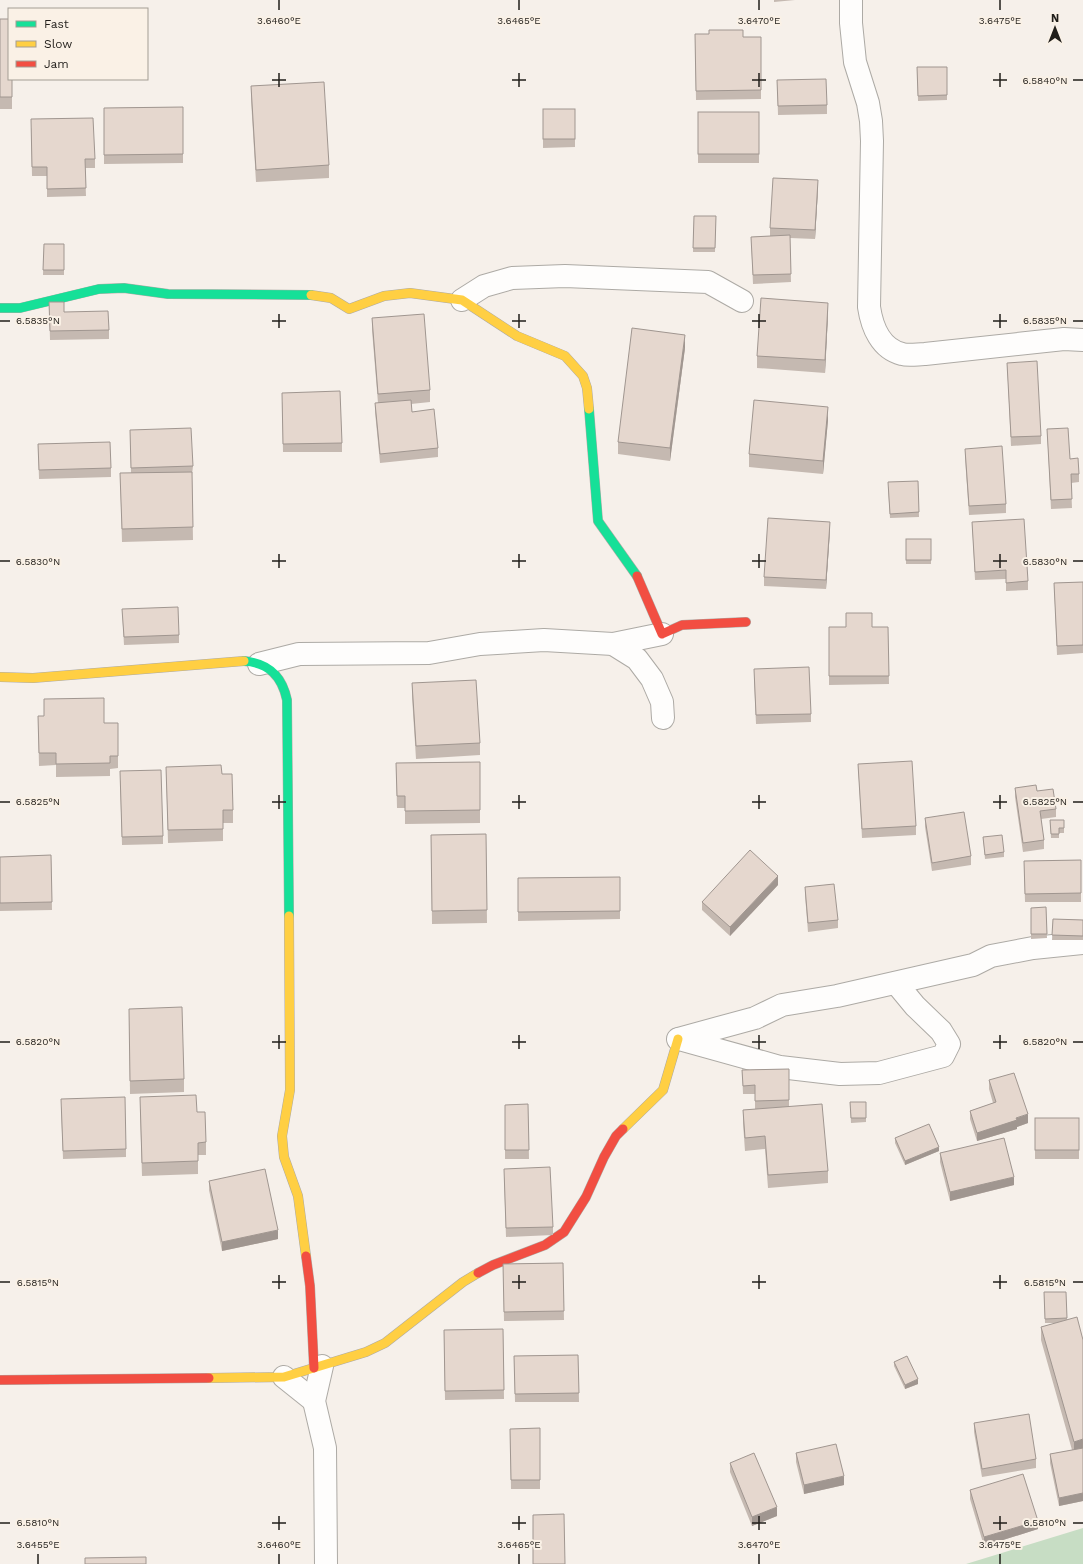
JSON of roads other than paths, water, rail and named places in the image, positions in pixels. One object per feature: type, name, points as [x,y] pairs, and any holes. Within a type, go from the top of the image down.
[{"type":"street","points":[[851,0],[854,62],[868,103],[871,121],[872,141],[869,307],[871,319],[877,334],[887,347],[903,354],[925,354],[1064,339],[1083,340]]},
{"type":"street","points":[[462,300],[484,286],[512,278],[565,276],[708,282],[742,301]]},
{"type":"street","points":[[0,308],[20,308],[99,288],[124,288],[168,294],[310,295],[332,298],[349,309],[384,296],[410,293],[462,300],[517,336],[565,356],[583,376],[587,388],[598,521],[636,574],[662,634]]},
{"type":"street","points":[[259,664],[299,654],[429,653],[480,644],[544,640],[613,644],[662,634],[682,625],[746,622]]},
{"type":"street","points":[[613,644],[637,659],[652,679],[662,702],[663,718]]},
{"type":"street","points":[[0,677],[33,678],[245,661],[259,664],[272,671],[282,683],[287,700],[290,1090],[282,1136],[284,1157],[298,1196],[310,1286],[318,1367],[314,1401],[325,1448],[326,1564]]},
{"type":"street","points":[[678,1038],[756,1018],[782,1005],[837,996],[973,966],[991,956],[1033,948],[1083,943]]},
{"type":"street","points":[[678,1038],[780,1067],[840,1074],[879,1073],[944,1056],[949,1044],[941,1031],[915,1006],[896,983]]},
{"type":"street","points":[[0,1380],[284,1378],[366,1352],[385,1343],[463,1282],[492,1265],[545,1245],[564,1232],[586,1197],[604,1157],[616,1136],[663,1090],[678,1038]]},
{"type":"street","points":[[284,1378],[314,1401]]}]
